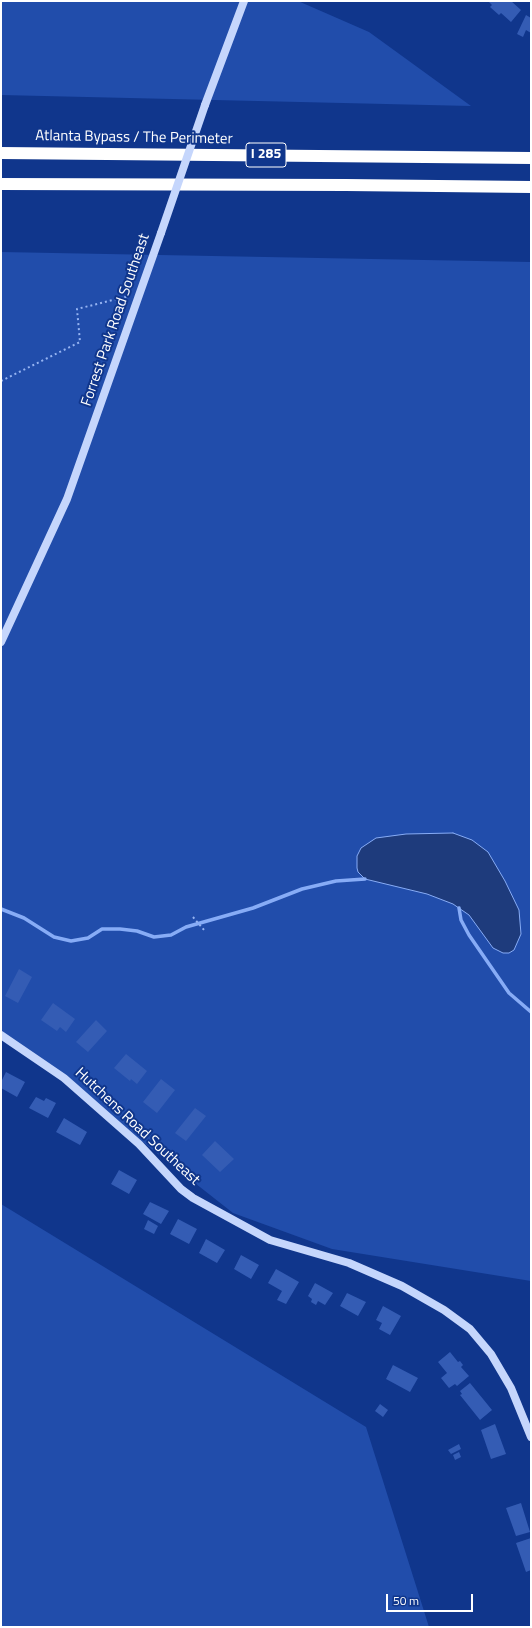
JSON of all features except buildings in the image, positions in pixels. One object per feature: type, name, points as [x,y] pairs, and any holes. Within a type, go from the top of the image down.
[{"type":"highway","name":"Atlanta Bypass / The Perimeter","points":[[1,152],[531,158]]},
{"type":"highway","name":"I 285","points":[[1,184],[531,187]]},
{"type":"street","name":"Forrest Park Road Southeast","points":[[1,642],[67,499],[205,105],[244,1]]},
{"type":"street","name":"Hutchens Road Southeast","points":[[1,1035],[64,1078],[139,1144],[181,1189],[193,1198],[270,1240],[349,1263],[402,1286],[444,1310],[470,1329],[491,1354],[511,1388],[531,1437]]},
{"type":"path","points":[[1,381],[80,342],[78,309],[140,293]]},
{"type":"path","points":[[193,917],[204,930]]},
{"type":"shaded area","points":[[1,1],[298,1],[369,32],[471,106],[1,95]]},
{"type":"shaded area","points":[[1,252],[531,262],[531,1281],[332,1249],[233,1213],[1,1033]]},
{"type":"shaded area","points":[[453,833],[472,840],[488,852],[505,881],[519,910],[521,934],[514,950],[509,953],[503,953],[493,948],[469,915],[453,904],[427,894],[365,879],[358,872],[357,856],[361,848],[376,838],[406,834]]},
{"type":"shaded area","points":[[1,1204],[366,1427],[429,1627],[1,1627]]},
{"type":"waterway","points":[[1,909],[24,918],[54,937],[71,941],[88,938],[102,929],[137,931],[154,937],[171,935],[186,927],[253,908],[302,889],[336,881],[365,879]]},
{"type":"waterway","points":[[459,908],[461,920],[469,935],[509,993],[531,1012]]}]
